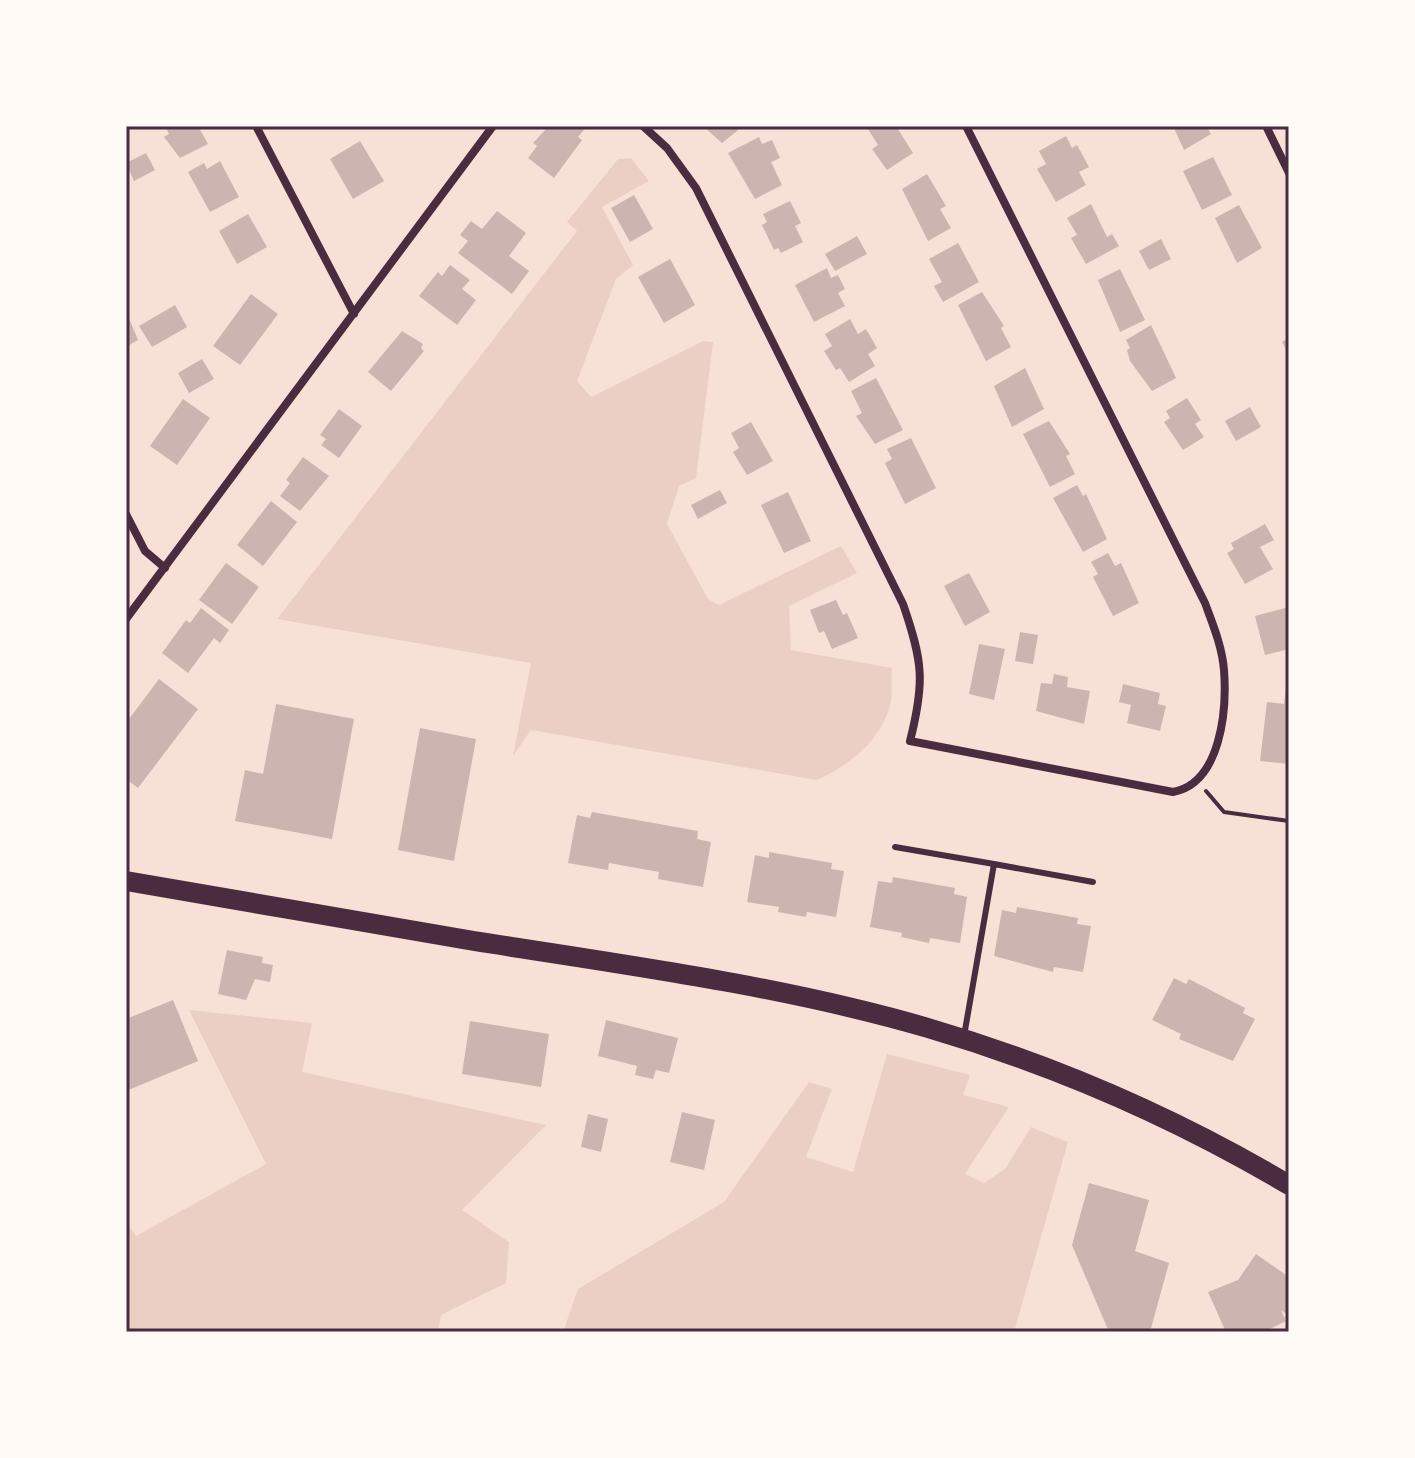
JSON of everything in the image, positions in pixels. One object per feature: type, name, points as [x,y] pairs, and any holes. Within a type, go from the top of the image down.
[{"type":"main road","points":[[126,881],[802,999],[926,1027],[1092,1086],[1245,1159],[1289,1185]]},
{"type":"street","points":[[256,126],[354,314]]},
{"type":"street","points":[[126,619],[493,126]]},
{"type":"street","points":[[643,126],[667,148],[696,188],[903,604],[923,676],[910,741],[1173,792],[1187,789],[1200,780],[1208,766],[1221,725],[1224,670],[1218,640],[1205,603],[966,126]]},
{"type":"street","points":[[1266,126],[1289,173]]},
{"type":"street","points":[[126,514],[145,551],[165,568]]},
{"type":"lane","points":[[895,847],[1093,882]]},
{"type":"lane","points":[[963,1040],[994,864]]},
{"type":"path","points":[[1200,780],[1224,812],[1289,821]]},
{"type":"shaded area","points":[[631,158],[649,181],[602,207],[633,265],[616,279],[577,381],[591,397],[703,341],[713,342],[696,478],[679,486],[667,524],[708,599],[719,605],[841,546],[857,573],[789,606],[791,650],[892,668],[891,697],[885,719],[871,742],[851,760],[817,780],[531,730],[513,756],[531,663],[277,619],[577,231],[567,222],[618,159]]},
{"type":"shaded area","points":[[189,1010],[312,1023],[302,1072],[546,1125],[462,1210],[509,1242],[506,1283],[441,1315],[438,1332],[126,1332],[126,1221],[136,1236],[266,1164]]},
{"type":"shaded area","points":[[887,1054],[970,1075],[963,1095],[1009,1107],[965,1174],[984,1183],[1005,1169],[1031,1127],[1068,1142],[1014,1332],[563,1332],[578,1289],[724,1202],[809,1082],[832,1089],[806,1157],[853,1172]]},
{"type":"building","points":[[165,126],[198,126],[208,144],[180,158],[164,137],[169,134]]},
{"type":"building","points":[[549,126],[587,126],[578,137],[582,140],[554,178],[528,158],[537,146],[533,143]]},
{"type":"building","points":[[703,126],[743,126],[722,143]]},
{"type":"building","points":[[873,126],[896,126],[913,153],[887,170],[872,149],[878,145],[868,129]]},
{"type":"building","points":[[1173,126],[1206,126],[1211,134],[1184,150]]},
{"type":"building","points":[[1066,136],[1072,148],[1077,145],[1089,167],[1079,172],[1086,185],[1056,202],[1037,169],[1046,164],[1039,151]]},
{"type":"building","points":[[759,137],[762,144],[772,140],[780,158],[771,162],[782,185],[755,199],[728,153]]},
{"type":"building","points":[[360,141],[384,181],[353,199],[330,159]]},
{"type":"building","points":[[146,153],[155,170],[134,181],[126,163]]},
{"type":"building","points":[[1213,157],[1232,195],[1202,210],[1183,171]]},
{"type":"building","points":[[220,161],[239,197],[210,212],[188,172],[204,163],[207,169]]},
{"type":"building","points":[[927,174],[946,206],[940,209],[951,228],[928,241],[902,189]]},
{"type":"building","points":[[634,195],[653,229],[630,242],[611,208]]},
{"type":"building","points":[[790,201],[801,223],[795,226],[803,242],[781,253],[778,248],[774,250],[762,225],[767,222],[763,214]]},
{"type":"building","points":[[1091,204],[1107,237],[1112,234],[1119,246],[1086,264],[1071,238],[1077,235],[1067,218]]},
{"type":"building","points":[[1239,205],[1262,248],[1237,263],[1215,218]]},
{"type":"building","points":[[497,211],[526,233],[509,256],[529,271],[512,294],[458,253],[468,241],[460,235],[471,221],[482,229]]},
{"type":"building","points":[[248,214],[267,247],[237,264],[219,231]]},
{"type":"building","points":[[857,236],[867,254],[835,271],[825,254]]},
{"type":"building","points":[[1161,239],[1171,259],[1149,270],[1139,251]]},
{"type":"building","points":[[958,243],[979,282],[943,302],[934,286],[942,282],[929,259]]},
{"type":"building","points":[[670,259],[695,305],[664,323],[638,277]]},
{"type":"building","points":[[450,265],[470,280],[462,289],[476,300],[457,325],[419,296],[438,272],[442,276]]},
{"type":"building","points":[[827,268],[831,278],[838,275],[845,289],[838,293],[845,306],[814,322],[795,285]]},
{"type":"building","points":[[1120,269],[1145,320],[1120,332],[1098,280]]},
{"type":"building","points":[[982,292],[1004,326],[1001,328],[1011,347],[986,361],[958,305]]},
{"type":"building","points":[[251,294],[278,314],[240,365],[213,346]]},
{"type":"building","points":[[175,305],[187,327],[152,347],[139,326]]},
{"type":"building","points":[[126,311],[138,340],[126,347]]},
{"type":"building","points":[[850,319],[858,334],[866,329],[877,348],[868,354],[875,366],[849,382],[840,368],[836,370],[824,351],[832,346],[825,334]]},
{"type":"building","points":[[1151,325],[1176,378],[1152,391],[1130,361],[1127,350],[1130,348],[1126,340]]},
{"type":"building","points":[[402,331],[423,344],[421,348],[424,351],[391,391],[368,372]]},
{"type":"building","points":[[1289,338],[1289,355],[1282,342]]},
{"type":"building","points":[[202,359],[214,379],[189,393],[178,373]]},
{"type":"building","points":[[1025,368],[1044,409],[1012,427],[994,386]]},
{"type":"building","points":[[876,378],[903,430],[875,444],[856,416],[862,413],[851,391]]},
{"type":"building","points":[[1187,398],[1201,420],[1195,424],[1204,437],[1183,450],[1164,422],[1170,418],[1166,411]]},
{"type":"building","points":[[183,399],[210,418],[177,465],[150,446]]},
{"type":"building","points":[[1250,407],[1261,427],[1236,441],[1225,421]]},
{"type":"building","points":[[339,409],[362,426],[339,458],[321,445],[326,439],[320,435]]},
{"type":"building","points":[[1049,421],[1070,454],[1066,456],[1075,474],[1050,487],[1023,434]]},
{"type":"building","points":[[751,422],[773,461],[747,475],[733,452],[739,448],[731,433]]},
{"type":"building","points":[[911,438],[936,488],[905,504],[885,463],[892,459],[887,449]]},
{"type":"building","points":[[303,457],[329,476],[300,511],[280,496],[290,483],[286,480]]},
{"type":"building","points":[[1077,485],[1083,496],[1086,494],[1107,539],[1083,552],[1053,498]]},
{"type":"building","points":[[720,490],[727,503],[698,519],[691,505]]},
{"type":"building","points":[[788,492],[811,541],[784,553],[761,505]]},
{"type":"building","points":[[271,501],[297,522],[263,566],[237,545]]},
{"type":"building","points":[[1265,524],[1274,540],[1260,547],[1273,569],[1245,584],[1227,553],[1234,549],[1231,543]]},
{"type":"building","points":[[1108,553],[1115,566],[1121,563],[1139,603],[1113,616],[1093,577],[1098,574],[1091,562]]},
{"type":"building","points":[[226,563],[259,587],[232,624],[199,600]]},
{"type":"building","points":[[969,573],[990,612],[965,626],[944,586]]},
{"type":"building","points":[[836,600],[843,615],[847,613],[858,638],[832,649],[824,631],[819,633],[810,610]]},
{"type":"building","points":[[1289,607],[1289,649],[1265,655],[1255,616]]},
{"type":"building","points":[[201,608],[229,630],[220,643],[214,638],[188,673],[162,653],[186,620],[190,623]]},
{"type":"building","points":[[1020,632],[1038,635],[1033,664],[1015,661]]},
{"type":"building","points":[[979,644],[1005,649],[994,700],[969,694]]},
{"type":"building","points":[[1054,674],[1068,677],[1067,687],[1090,691],[1084,724],[1036,711],[1041,683],[1052,684]]},
{"type":"building","points":[[1287,678],[1289,764],[1260,761],[1267,702],[1284,704]]},
{"type":"building","points":[[159,679],[198,709],[138,788],[126,779],[126,723]]},
{"type":"building","points":[[1123,684],[1160,693],[1158,704],[1166,706],[1160,731],[1127,723],[1131,705],[1119,702]]},
{"type":"building","points":[[276,704],[354,719],[332,839],[235,821],[245,770],[263,774]]},
{"type":"building","points":[[420,728],[476,739],[454,861],[398,850]]},
{"type":"building","points":[[592,812],[698,831],[697,839],[711,842],[703,887],[658,879],[659,872],[609,863],[608,870],[568,863],[577,815],[590,818]]},
{"type":"building","points":[[769,852],[832,863],[831,869],[844,871],[836,917],[807,912],[806,917],[778,912],[779,907],[747,902],[755,855],[769,858]]},
{"type":"building","points":[[893,877],[955,888],[954,894],[967,897],[960,943],[930,938],[929,943],[901,937],[902,933],[870,927],[878,881],[892,883]]},
{"type":"building","points":[[1017,907],[1078,918],[1077,924],[1091,926],[1083,972],[1054,967],[1053,972],[994,956],[1002,910],[1016,913]]},
{"type":"building","points":[[227,950],[263,957],[262,963],[273,965],[270,982],[255,979],[246,1000],[218,994]]},
{"type":"building","points":[[1174,978],[1186,984],[1189,979],[1245,1008],[1243,1013],[1255,1019],[1233,1061],[1179,1039],[1181,1034],[1152,1020]]},
{"type":"building","points":[[173,1000],[198,1061],[126,1091],[126,1019]]},
{"type":"building","points":[[606,1020],[678,1038],[669,1073],[656,1070],[653,1079],[635,1075],[637,1066],[598,1056]]},
{"type":"building","points":[[470,1021],[549,1034],[541,1087],[462,1074]]},
{"type":"building","points":[[682,1112],[715,1120],[704,1170],[670,1162]]},
{"type":"building","points":[[588,1114],[608,1119],[601,1152],[581,1147]]},
{"type":"building","points":[[1089,1183],[1149,1200],[1135,1251],[1169,1263],[1150,1332],[1109,1332],[1072,1245]]},
{"type":"building","points":[[1256,1254],[1289,1277],[1289,1316],[1281,1310],[1286,1321],[1264,1332],[1226,1332],[1208,1292],[1238,1280]]}]
